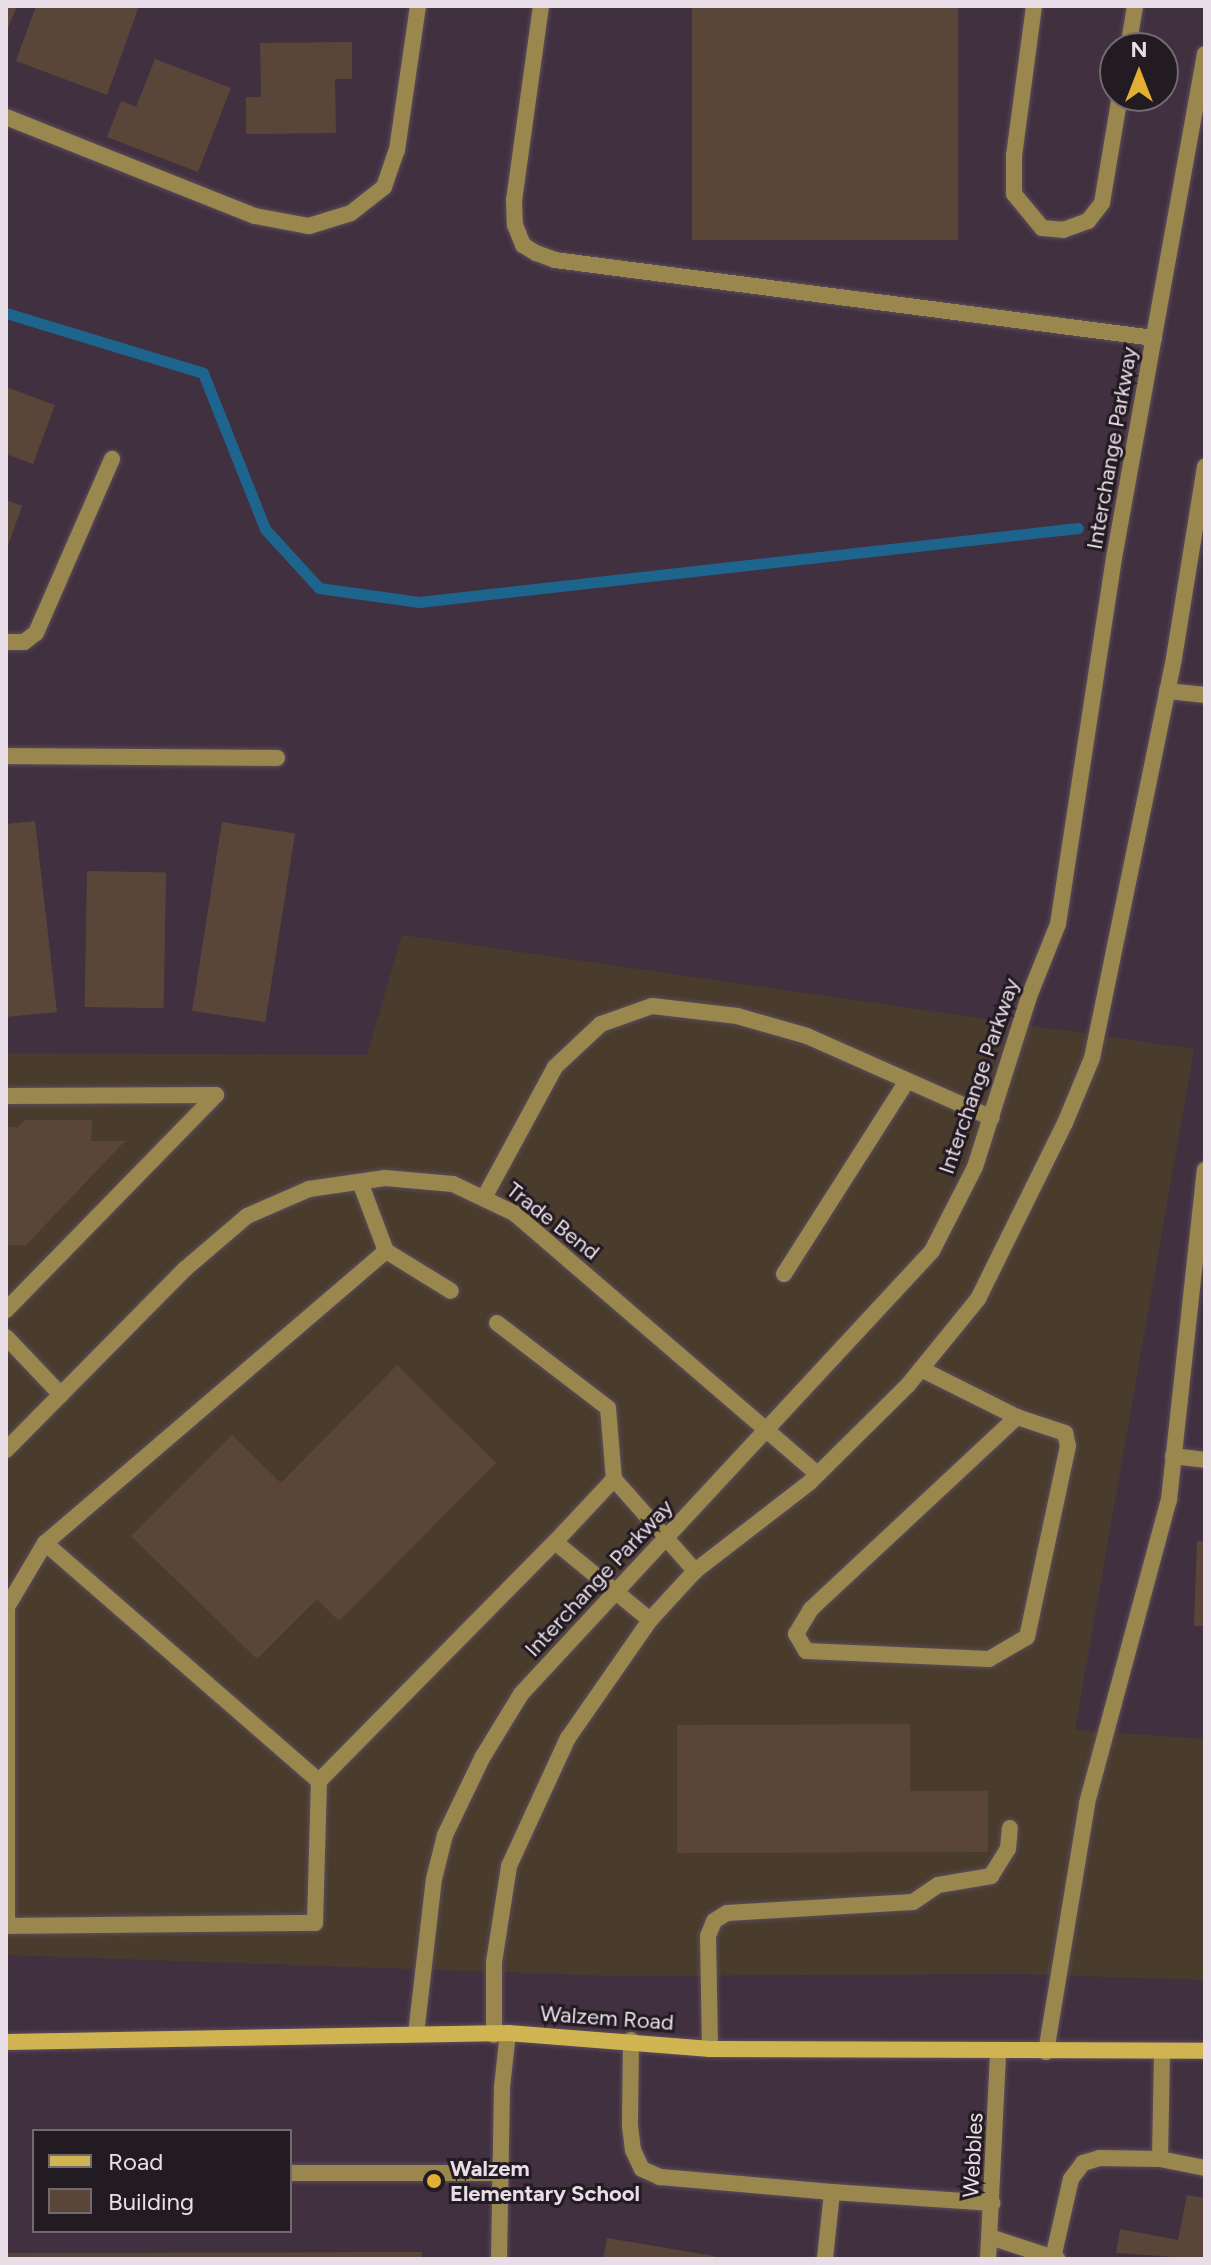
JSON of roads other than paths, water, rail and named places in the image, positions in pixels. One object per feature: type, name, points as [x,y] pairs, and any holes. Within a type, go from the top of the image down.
[{"type":"main road","name":"Walzem Road","points":[[6,2042],[501,2034],[631,2040],[710,2049],[998,2053],[1205,2051]]},
{"type":"street","points":[[6,117],[255,216],[309,226],[351,213],[384,187],[397,150],[418,6]]},
{"type":"street","points":[[541,6],[514,200],[515,225],[523,245],[536,253],[555,260],[1154,338]]},
{"type":"street","points":[[1034,6],[1014,155],[1014,194],[1042,228],[1063,230],[1088,221],[1102,203],[1117,112]]},
{"type":"street","points":[[1131,32],[1135,6]]},
{"type":"street","name":"Interchange Parkway","points":[[416,2034],[434,1879],[445,1835],[482,1758],[521,1694],[620,1593],[665,1539],[770,1431],[932,1251],[975,1167],[1030,994],[1058,924],[1154,338],[1205,54]]},
{"type":"street","points":[[6,642],[24,642],[36,633],[112,459]]},
{"type":"street","points":[[499,2259],[501,2034],[494,1962],[509,1866],[568,1738],[650,1620],[695,1571],[817,1474],[921,1369],[978,1299],[1092,1058],[1167,691],[1205,466]]},
{"type":"street","points":[[1167,691],[1205,695]]},
{"type":"street","points":[[6,756],[277,758]]},
{"type":"street","points":[[485,1196],[555,1067],[601,1024],[652,1006],[737,1016],[807,1036],[992,1118]]},
{"type":"street","points":[[784,1274],[907,1081]]},
{"type":"street","points":[[6,1096],[216,1095],[6,1310]]},
{"type":"street","points":[[1046,2052],[1087,1803],[1169,1500],[1205,1170]]},
{"type":"street","name":"Trade Bend","points":[[6,1450],[185,1269],[247,1216],[309,1189],[360,1182],[423,1180],[485,1196],[514,1213],[817,1474]]},
{"type":"street","points":[[360,1182],[386,1251],[451,1291]]},
{"type":"street","points":[[386,1251],[45,1543],[7,1607],[7,1926],[315,1923],[319,1781],[614,1479]]},
{"type":"street","points":[[497,1323],[608,1408],[614,1479],[695,1571]]},
{"type":"street","points":[[6,1337],[61,1395]]},
{"type":"street","points":[[921,1369],[1017,1417],[1065,1433],[1068,1446],[1027,1637],[989,1659],[806,1651],[798,1645],[800,1621],[1017,1417]]},
{"type":"street","points":[[1173,1456],[1205,1460]]},
{"type":"street","points":[[555,1542],[650,1620]]},
{"type":"street","points":[[45,1543],[319,1781]]},
{"type":"street","points":[[710,2049],[708,1936],[714,1921],[727,1913],[913,1902],[938,1885],[991,1876],[1008,1849],[1010,1828]]},
{"type":"street","points":[[631,2040],[630,2126],[633,2150],[642,2169],[660,2177],[993,2203]]},
{"type":"street","points":[[1160,2159],[1162,2052]]},
{"type":"street","name":"Webbles","points":[[988,2259],[998,2053]]},
{"type":"street","points":[[990,2237],[1055,2258],[1071,2179],[1083,2163],[1099,2158],[1160,2159],[1205,2168]]},
{"type":"street","points":[[292,2173],[501,2173]]},
{"type":"street","points":[[825,2259],[832,2192]]},
{"type":"waterway","points":[[6,313],[203,373],[265,529],[319,588],[419,602],[1078,528]]},
{"type":"place","name":"Walzem Elementary School","points":[[434,2181]]}]
